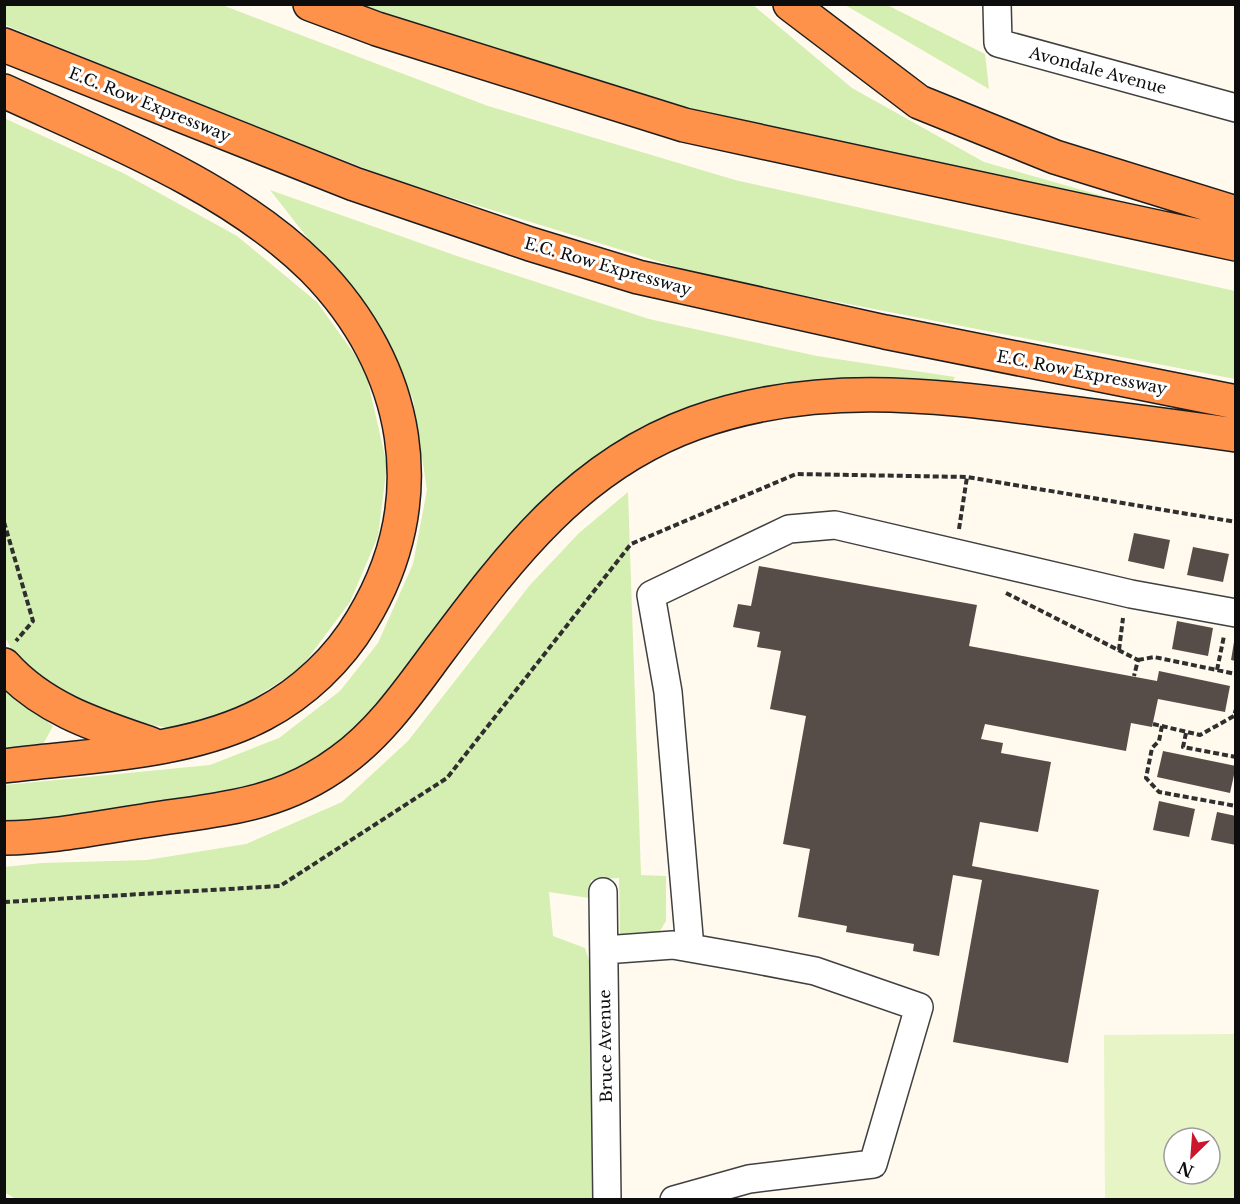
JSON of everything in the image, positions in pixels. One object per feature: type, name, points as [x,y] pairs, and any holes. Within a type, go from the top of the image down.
[{"type":"highway","points":[[310,4],[377,29],[684,125],[1236,244]]},
{"type":"highway","points":[[790,4],[919,102],[1055,157],[1236,213]]},
{"type":"highway","name":"E.C. Row Expressway","points":[[4,45],[354,184],[476,227],[638,277],[885,333],[1236,402]]},
{"type":"highway","points":[[4,91],[194,184],[245,213],[278,237],[311,266],[357,320],[384,371],[401,428],[404,488],[395,547],[372,603],[337,655],[293,696],[265,714],[208,736],[159,746],[4,766]]},
{"type":"highway","points":[[4,838],[50,837],[248,806],[291,790],[331,768],[368,739],[391,714],[483,592],[563,502],[631,452],[693,424],[753,407],[807,398],[897,393],[1028,407],[1236,435]]},
{"type":"highway","points":[[7,656],[24,685],[59,709],[159,746]]},
{"type":"highway","points":[[4,852],[50,837]]},
{"type":"street","name":"Avondale Avenue","points":[[997,4],[998,42],[1236,108]]},
{"type":"street","points":[[690,948],[668,692],[651,595],[789,529],[835,525],[1131,594],[1230,621]]},
{"type":"street","name":"Bruce Avenue","points":[[603,892],[607,1200]]},
{"type":"street","points":[[604,950],[673,945],[690,948],[815,971],[919,1007],[873,1164],[749,1179],[674,1200]]},
{"type":"path","points":[[4,902],[280,886],[447,778],[631,544],[796,474],[967,477],[1236,522]]},
{"type":"path","points":[[957,536],[967,477]]},
{"type":"path","points":[[4,522],[33,621],[7,656]]},
{"type":"path","points":[[1003,592],[1138,660],[1154,657],[1236,675]]},
{"type":"path","points":[[1119,650],[1124,608]]},
{"type":"path","points":[[1217,670],[1230,621]]},
{"type":"path","points":[[1134,676],[1138,660]]},
{"type":"path","points":[[1153,724],[1200,735],[1234,716],[1236,709]]},
{"type":"path","points":[[1162,726],[1159,741],[1152,748],[1146,778],[1159,792],[1236,806]]},
{"type":"path","points":[[1186,733],[1183,747],[1236,757]]},
{"type":"green space","points":[[4,5],[222,5],[488,106],[735,180],[1235,291],[1235,379],[709,277],[401,182],[213,110],[5,25]]},
{"type":"green space","points":[[353,5],[753,5],[852,88],[984,162],[1124,202],[1123,213],[684,113]]},
{"type":"green space","points":[[845,5],[887,5],[985,54],[989,89]]},
{"type":"green space","points":[[4,118],[123,173],[237,236],[317,302],[365,369],[387,465],[378,536],[350,602],[300,669],[224,717],[169,728],[97,715],[18,662],[5,637]]},
{"type":"green space","points":[[270,190],[457,256],[649,319],[817,356],[955,377],[950,387],[666,423],[342,742],[291,774],[191,804],[5,830],[5,785],[210,765],[279,738],[340,691],[378,643],[413,564],[427,490],[413,399],[380,330]]},
{"type":"green space","points":[[628,492],[641,875],[666,876],[666,921],[658,934],[631,940],[620,934],[619,878],[591,880],[589,898],[549,892],[553,936],[585,948],[594,977],[597,1199],[16,1199],[4,1192],[4,867],[42,863],[147,860],[246,844],[342,802],[408,741],[530,585],[579,533]]},
{"type":"green space","points":[[5,690],[53,726],[41,748],[5,751]]},
{"type":"green space","points":[[1235,1034],[1235,1199],[1105,1199],[1104,1035]]},
{"type":"building","points":[[1134,533],[1170,540],[1164,569],[1128,561]]},
{"type":"building","points":[[1193,547],[1229,554],[1223,582],[1187,575]]},
{"type":"building","points":[[759,566],[977,605],[969,646],[1157,681],[1159,671],[1230,686],[1225,712],[1158,699],[1152,727],[1131,723],[1126,751],[985,724],[981,739],[1003,743],[1001,753],[1051,762],[1038,832],[980,822],[972,866],[1099,890],[1068,1063],[953,1042],[982,880],[953,875],[939,956],[913,951],[914,944],[846,932],[847,926],[798,917],[810,849],[783,844],[806,716],[770,709],[781,651],[757,647],[760,632],[733,627],[738,604],[751,606]]},
{"type":"building","points":[[1177,621],[1213,628],[1208,656],[1172,649]]},
{"type":"building","points":[[1234,642],[1236,642],[1236,661],[1231,660]]},
{"type":"building","points":[[1163,751],[1236,766],[1230,793],[1157,777]]},
{"type":"building","points":[[1159,801],[1195,809],[1189,837],[1153,830]]},
{"type":"building","points":[[1217,812],[1236,816],[1236,845],[1211,840]]}]
